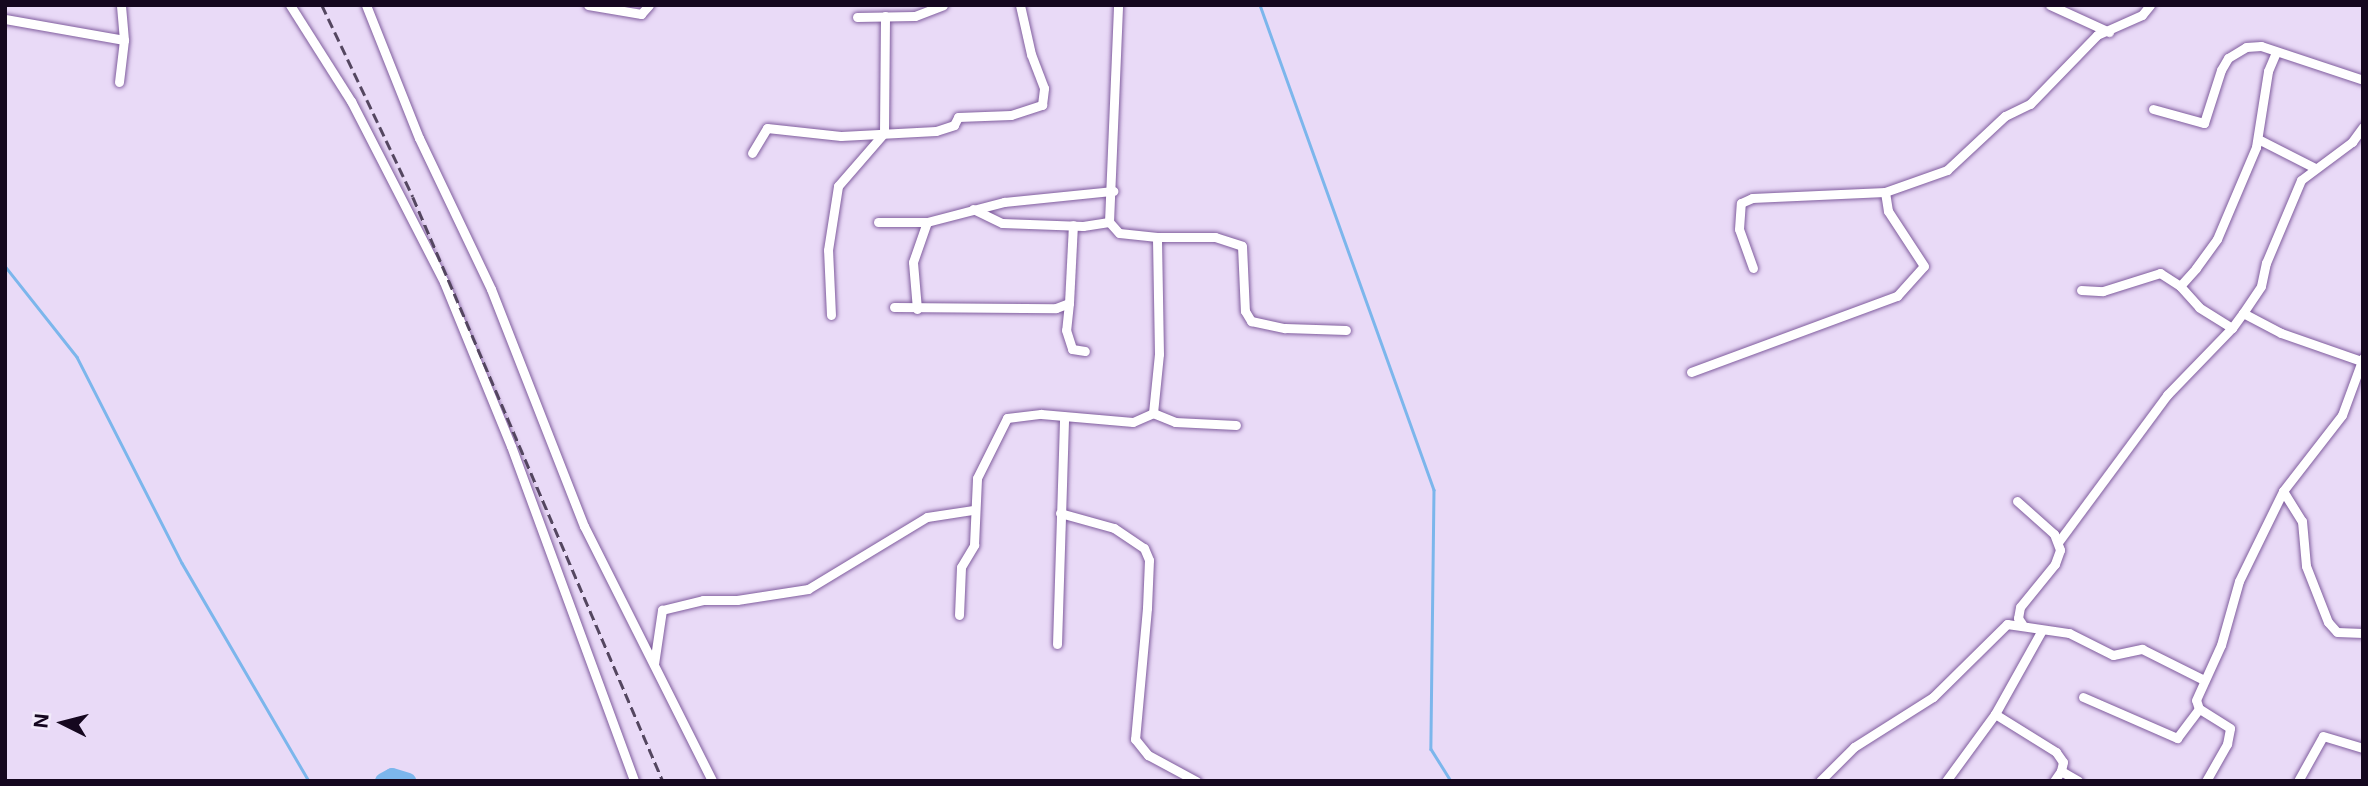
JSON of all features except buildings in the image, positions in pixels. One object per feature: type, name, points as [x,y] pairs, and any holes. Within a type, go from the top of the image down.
[{"type":"street","points":[[119,82],[124,40],[121,5]]},
{"type":"street","points":[[290,5],[351,101],[444,282],[511,446],[634,781]]},
{"type":"street","points":[[366,5],[419,138],[491,289],[584,526],[712,781]]},
{"type":"street","points":[[588,5],[641,14],[649,5]]},
{"type":"street","points":[[857,17],[933,12],[943,5]]},
{"type":"street","points":[[751,153],[767,128],[841,136],[936,131],[954,125],[958,117],[1011,115],[1042,106],[1044,88],[1031,54],[1020,5]]},
{"type":"street","points":[[1118,5],[1113,191],[1109,222],[1115,232],[1157,237],[1215,237],[1242,247],[1245,311],[1251,321],[1285,328],[1346,330]]},
{"type":"street","points":[[2050,5],[2109,32]]},
{"type":"street","points":[[1753,268],[1738,229],[1741,203],[1752,198],[1885,192],[1947,170],[1964,158],[1994,125],[2030,104],[2088,44],[2142,15],[2150,5]]},
{"type":"street","points":[[831,315],[828,250],[838,186],[884,133],[885,16]]},
{"type":"street","points":[[5,19],[124,40]]},
{"type":"street","points":[[2153,109],[2204,123],[2228,58],[2246,47],[2276,52],[2363,80]]},
{"type":"street","points":[[2180,286],[2217,239],[2259,139],[2268,71],[2276,52]]},
{"type":"street","points":[[2022,624],[2018,618],[2020,607],[2055,564],[2059,541],[2167,395],[2232,328],[2262,286],[2266,263],[2301,180],[2352,142],[2363,127]]},
{"type":"street","points":[[2259,139],[2315,168]]},
{"type":"street","points":[[878,222],[927,222],[973,209],[1113,191]]},
{"type":"street","points":[[1691,372],[1897,296],[1924,266],[1888,211],[1885,192]]},
{"type":"street","points":[[973,209],[1002,223],[1073,225],[1109,222]]},
{"type":"street","points":[[917,309],[913,262],[927,222]]},
{"type":"street","points":[[1073,225],[1069,340],[1072,349],[1085,351]]},
{"type":"street","points":[[1153,413],[1158,354],[1157,237]]},
{"type":"street","points":[[2081,290],[2103,291],[2160,273],[2180,286],[2199,307],[2232,328]]},
{"type":"street","points":[[894,307],[1056,308],[1069,303]]},
{"type":"street","points":[[2206,781],[2227,744],[2230,728],[2199,709],[2196,700],[2221,645],[2246,562],[2283,491],[2342,415],[2362,359],[2281,333],[2243,313]]},
{"type":"street","points":[[959,615],[961,566],[974,544],[973,510],[977,478],[1007,418],[1041,414],[1133,422],[1153,413],[1175,422],[1236,425]]},
{"type":"street","points":[[1057,644],[1064,417]]},
{"type":"street","points":[[2283,491],[2302,521],[2305,566],[2328,622],[2346,634],[2363,633]]},
{"type":"street","points":[[2017,501],[2059,541]]},
{"type":"street","points":[[654,664],[662,610],[703,600],[737,600],[808,589],[927,517],[973,510]]},
{"type":"street","points":[[1060,513],[1114,528],[1144,548],[1149,560],[1147,608],[1135,739],[1148,755],[1196,781]]},
{"type":"street","points":[[1820,781],[1854,747],[1933,697],[1999,629],[2022,624],[2042,630],[2069,633],[2113,655],[2142,649],[2204,680]]},
{"type":"street","points":[[1946,781],[1995,714],[2042,630]]},
{"type":"street","points":[[2083,697],[2177,738],[2199,709]]},
{"type":"street","points":[[1995,714],[2056,752],[2063,762],[2054,781]]},
{"type":"street","points":[[2298,781],[2323,736],[2363,748]]},
{"type":"street","points":[[2061,771],[2078,781]]},
{"type":"waterway","points":[[1260,5],[1434,490],[1431,749],[1451,781]]},
{"type":"waterway","points":[[5,266],[77,357],[182,563],[309,781]]},
{"type":"waterway","points":[[383,781],[392,776],[408,781]]},
{"type":"railway","points":[[322,5],[413,197],[663,781]]}]
